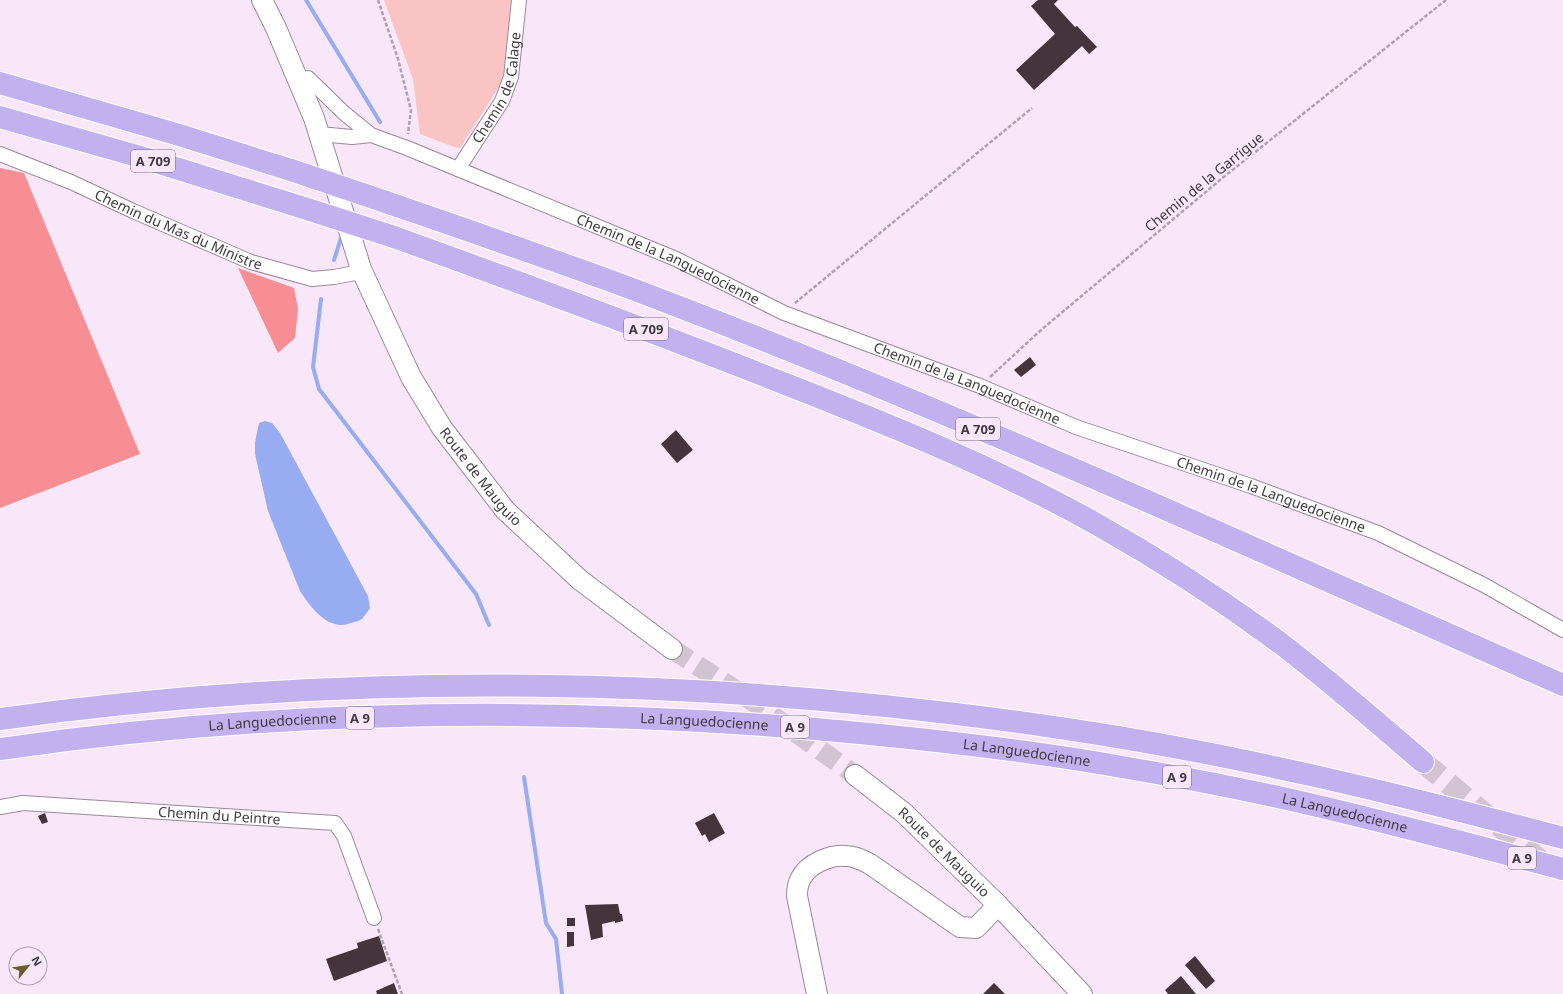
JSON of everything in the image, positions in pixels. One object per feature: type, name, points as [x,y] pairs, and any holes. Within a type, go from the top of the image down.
[{"type":"highway","name":"A 709","points":[[0,83],[176,134],[291,170],[514,246],[618,284],[850,375],[1109,484],[1563,685]]},
{"type":"highway","name":"A 709","points":[[0,117],[137,156],[304,208],[394,238],[596,310],[856,412],[960,455],[1056,502],[1197,585],[1242,616],[1329,681],[1423,762]]},
{"type":"highway","name":"La Languedocienne","points":[[0,719],[179,699],[386,687],[569,686],[731,693],[840,701],[944,712],[1070,729],[1130,739],[1287,769],[1361,786],[1563,838]]},
{"type":"highway","name":"La Languedocienne","points":[[0,749],[106,736],[190,728],[257,723],[403,716],[532,715],[637,718],[796,727],[988,747],[1104,764],[1198,781],[1278,797],[1383,821],[1563,869]]},
{"type":"street","points":[[262,0],[276,28],[316,126]]},
{"type":"street","points":[[277,0],[290,26],[308,78],[316,126]]},
{"type":"street","name":"Chemin de Calage","points":[[458,169],[502,100],[511,77],[519,0]]},
{"type":"street","name":"Chemin de la Languedocienne","points":[[308,78],[344,113],[371,135],[407,148],[676,259],[784,312],[980,386],[1076,427],[1251,486],[1378,533],[1484,585],[1563,630]]},
{"type":"street","name":"Chemin de la Languedocienne","points":[[316,126],[352,137],[371,135]]},
{"type":"street","name":"Route de Mauguio","points":[[316,126],[358,260],[412,377],[442,428],[504,510],[580,580],[672,649]]},
{"type":"street","name":"Chemin du Mas du Ministre","points":[[0,154],[71,182],[133,211],[251,262],[312,279],[355,273],[358,260]]},
{"type":"street","name":"Route de Mauguio","points":[[855,775],[904,813],[998,905],[1082,994]]},
{"type":"street","name":"Chemin du Peintre","points":[[0,807],[23,803],[335,823],[344,836],[374,918]]},
{"type":"street","points":[[817,994],[797,896],[801,876],[816,863],[836,856],[846,855],[857,857],[870,864],[960,927],[976,928],[998,905]]},
{"type":"path","points":[[378,0],[398,59],[411,110],[407,148]]},
{"type":"path","name":"Chemin de la Garrigue","points":[[980,386],[1041,330],[1220,180],[1446,0]]},
{"type":"path","points":[[784,312],[1032,108]]},
{"type":"path","points":[[374,918],[402,994]]},
{"type":"shaded area","points":[[384,0],[513,0],[502,82],[460,148],[420,134],[413,79]]},
{"type":"shaded area","points":[[0,168],[24,173],[140,454],[0,508]]},
{"type":"shaded area","points":[[238,268],[294,288],[298,309],[295,338],[278,353]]},
{"type":"water","points":[[265,421],[272,423],[280,433],[368,596],[370,608],[359,621],[343,625],[328,621],[315,611],[300,591],[268,511],[255,454],[255,442],[259,423]]},
{"type":"building","points":[[1038,0],[1058,0],[1054,4],[1075,27],[1077,26],[1097,47],[1089,54],[1082,46],[1034,90],[1016,70],[1055,34],[1031,6]]},
{"type":"building","points":[[1030,357],[1036,365],[1021,377],[1014,370]]},
{"type":"building","points":[[676,430],[693,450],[677,463],[661,444]]},
{"type":"building","points":[[45,813],[48,822],[42,824],[38,816]]},
{"type":"building","points":[[714,813],[725,833],[709,842],[705,834],[702,836],[695,823]]},
{"type":"building","points":[[618,904],[623,921],[602,924],[603,937],[591,940],[585,905]]},
{"type":"building","points":[[567,918],[575,918],[575,926],[567,926]]},
{"type":"building","points":[[567,932],[574,932],[574,946],[567,947]]},
{"type":"building","points":[[379,936],[387,961],[334,981],[326,959],[358,948],[357,943]]},
{"type":"building","points":[[1195,956],[1215,981],[1206,989],[1185,965]]},
{"type":"building","points":[[1181,976],[1196,994],[1168,994],[1165,990]]},
{"type":"building","points":[[394,983],[398,994],[377,994],[376,991]]},
{"type":"building","points":[[994,983],[1005,994],[983,994]]},
{"type":"waterway","points":[[306,0],[380,122]]},
{"type":"waterway","points":[[334,260],[341,238]]},
{"type":"waterway","points":[[321,299],[313,367],[319,389],[476,594],[489,625]]},
{"type":"waterway","points":[[524,777],[546,923],[556,939],[562,994]]},
{"type":"tunnel","points":[[672,649],[748,698],[855,775]]},
{"type":"tunnel","points":[[1423,762],[1548,867]]}]
